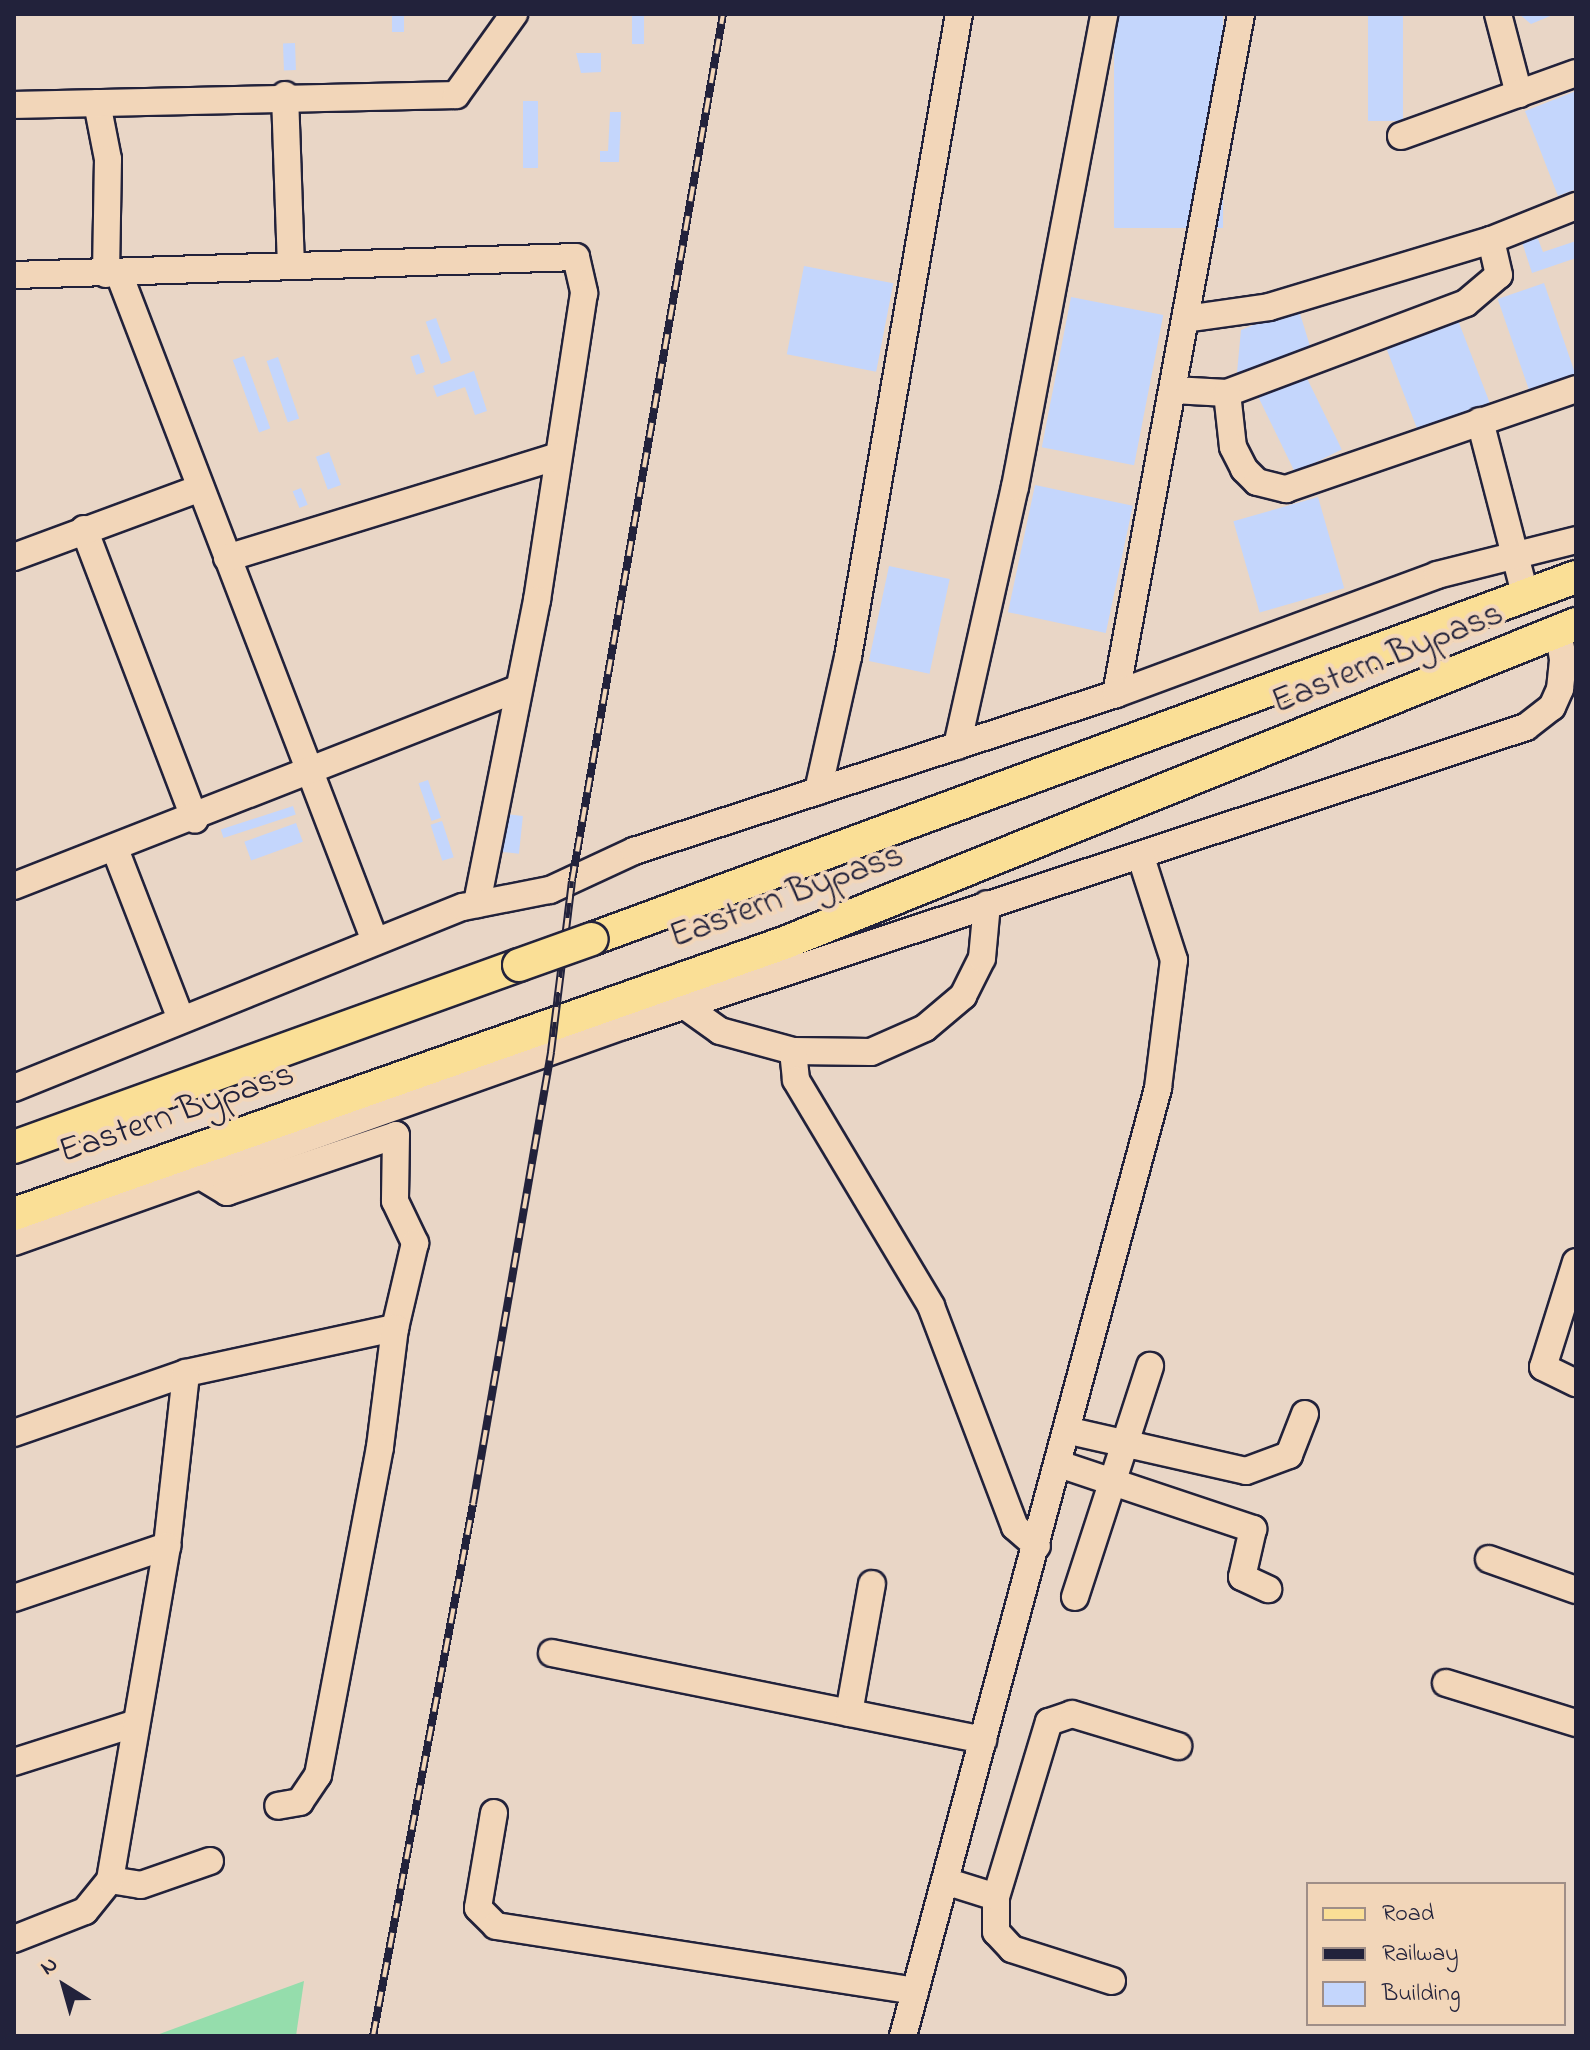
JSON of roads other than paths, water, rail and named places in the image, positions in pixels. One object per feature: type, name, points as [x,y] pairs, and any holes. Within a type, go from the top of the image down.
[{"type":"main road","name":"Eastern Bypass","points":[[14,1147],[592,939],[1576,577]]},
{"type":"main road","name":"Eastern Bypass","points":[[14,1214],[784,943],[1567,628]]},
{"type":"street","points":[[14,105],[285,95],[456,95],[514,14]]},
{"type":"street","points":[[818,791],[848,657],[959,14]]},
{"type":"street","points":[[957,746],[1015,487],[1104,14]]},
{"type":"street","points":[[1116,694],[1241,14]]},
{"type":"street","points":[[1498,14],[1519,94]]},
{"type":"street","points":[[1401,136],[1576,73]]},
{"type":"street","points":[[285,95],[291,265]]},
{"type":"street","points":[[97,103],[108,150],[112,274],[201,488],[375,941]]},
{"type":"street","points":[[1185,319],[1269,307],[1491,240],[1576,206]]},
{"type":"street","points":[[1173,390],[1227,393],[1466,303],[1499,275],[1491,240]]},
{"type":"street","points":[[14,275],[576,257],[584,293],[558,456],[477,904]]},
{"type":"street","points":[[1227,393],[1233,447],[1244,469],[1272,488],[1292,488],[1576,389]]},
{"type":"street","points":[[1480,421],[1525,594]]},
{"type":"street","points":[[227,558],[558,456]]},
{"type":"street","points":[[14,557],[201,488]]},
{"type":"street","points":[[84,529],[195,819]]},
{"type":"street","points":[[14,1088],[375,941],[477,904],[550,890],[634,851],[1116,694],[1437,575],[1576,540]]},
{"type":"street","points":[[14,1242],[685,1006],[1526,727],[1552,707],[1560,689],[1567,628]]},
{"type":"street","points":[[14,886],[195,819],[517,689]]},
{"type":"street","points":[[115,849],[181,1019]]},
{"type":"street","points":[[903,2036],[1070,1431],[1155,1101],[1173,994],[1169,927],[1141,857]]},
{"type":"street","points":[[685,1006],[720,1031],[793,1051],[871,1052],[947,1012],[973,983],[987,904]]},
{"type":"street","points":[[793,1051],[796,1080],[931,1306],[1015,1527],[1037,1546]]},
{"type":"street","points":[[199,1175],[227,1192],[396,1135],[395,1201],[415,1243],[395,1328],[380,1447],[318,1775],[300,1802],[278,1806]]},
{"type":"street","points":[[1576,1262],[1543,1367],[1576,1383]]},
{"type":"street","points":[[14,1433],[186,1373],[395,1328]]},
{"type":"street","points":[[1075,1597],[1150,1366]]},
{"type":"street","points":[[14,1939],[85,1911],[110,1880],[133,1724],[167,1546],[186,1373]]},
{"type":"street","points":[[1070,1431],[1246,1471],[1289,1455],[1305,1414]]},
{"type":"street","points":[[1059,1464],[1253,1529],[1242,1577],[1268,1589]]},
{"type":"street","points":[[14,1598],[167,1546]]},
{"type":"street","points":[[1489,1559],[1576,1590]]},
{"type":"street","points":[[849,1713],[872,1584]]},
{"type":"street","points":[[552,1653],[983,1740]]},
{"type":"street","points":[[1446,1683],[1576,1723]]},
{"type":"street","points":[[1112,1981],[1012,1949],[996,1932],[996,1897],[1049,1722],[1072,1714],[1178,1746]]},
{"type":"street","points":[[14,1762],[133,1724]]},
{"type":"street","points":[[494,1813],[478,1908],[496,1926],[915,1991]]},
{"type":"street","points":[[110,1880],[141,1885],[210,1861]]},
{"type":"street","points":[[945,1881],[996,1897]]},
{"type":"railway","points":[[373,2036],[473,1504],[551,1052],[572,881],[723,14]]}]
